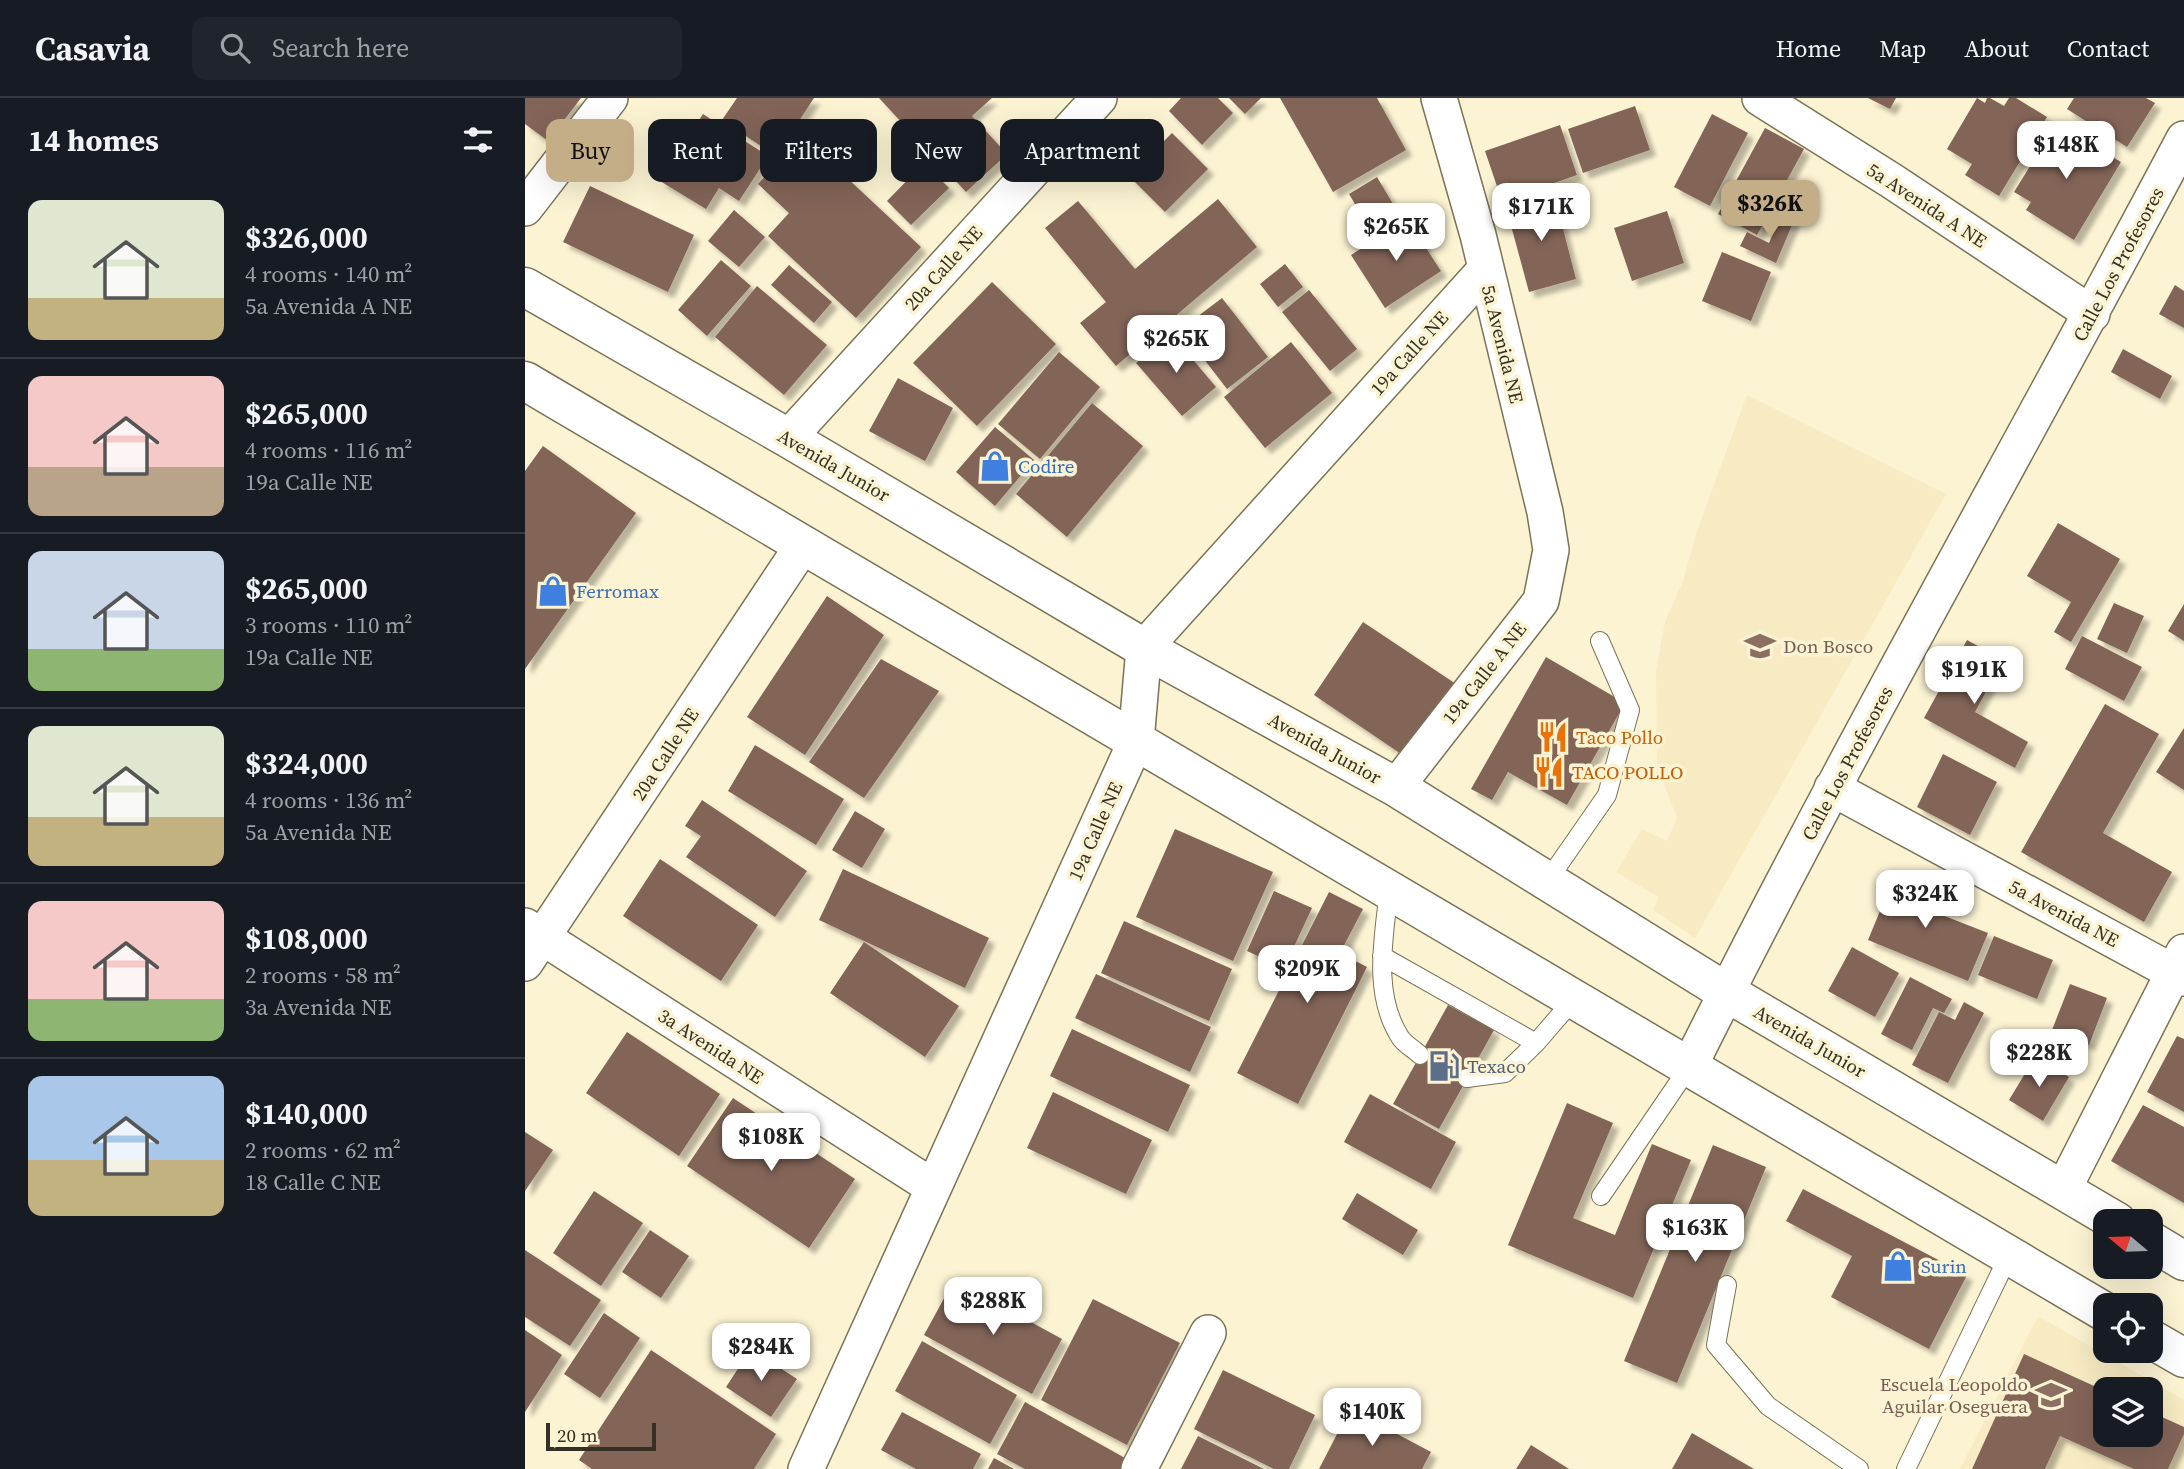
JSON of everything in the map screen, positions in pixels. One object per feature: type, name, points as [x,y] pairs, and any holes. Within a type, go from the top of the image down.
[{"type":"main road","name":"Avenida Junior","points":[[525,287],[1144,648],[1396,787],[1726,992],[2095,1209]]},
{"type":"main road","points":[[525,381],[2093,1305]]},
{"type":"main road","points":[[2163,1248],[2184,1261]]},
{"type":"main road","points":[[2163,1346],[2184,1358]]},
{"type":"street","points":[[525,208],[610,98]]},
{"type":"street","name":"20a Calle NE","points":[[788,438],[1099,98]]},
{"type":"street","name":"5a Avenida NE","points":[[1439,98],[1478,235],[1545,512],[1551,550]]},
{"type":"street","name":"5a Avenida A NE","points":[[1760,98],[1892,181],[2092,314]]},
{"type":"street","name":"Calle Los Profesores","points":[[1689,1067],[1832,788],[2092,314],[2184,139]]},
{"type":"street","name":"19a Calle NE","points":[[806,1469],[1136,741],[1144,648],[1485,270]]},
{"type":"street","name":"20a Calle NE","points":[[531,942],[803,545]]},
{"type":"street","name":"19a Calle A NE","points":[[1396,787],[1541,601],[1551,550]]},
{"type":"street","name":"5a Avenida NE","points":[[1832,788],[2181,967]]},
{"type":"street","name":"3a Avenida NE","points":[[531,942],[933,1188]]},
{"type":"street","points":[[2063,1190],[2181,967]]},
{"type":"street","points":[[1139,1469],[1208,1333]]},
{"type":"lane","points":[[1548,880],[1607,796],[1630,710],[1600,641]]},
{"type":"lane","points":[[1389,890],[1381,972],[1387,1010],[1400,1038],[1420,1055]]},
{"type":"lane","points":[[1382,956],[1536,1043]]},
{"type":"lane","points":[[1467,1077],[1505,1073],[1536,1043],[1574,999]]},
{"type":"lane","name":"Calle Los Profesores","points":[[1601,1196],[1689,1067]]},
{"type":"lane","points":[[1906,1469],[2009,1255]]},
{"type":"lane","points":[[1727,1285],[1716,1345],[1768,1406],[1859,1469]]},
{"type":"shaded area","name":"Don Bosco","points":[[1747,395],[1946,494],[1695,938],[1653,910],[1659,897],[1616,872],[1642,829],[1667,841],[1677,818],[1657,766],[1656,671],[1665,622],[1683,581],[1697,531]]},
{"type":"shaded area","name":"Escuela Leopoldo Aguilar Oseguera","points":[[2038,1316],[2093,1348],[2093,1363],[2120,1363],[2144,1377],[2093,1377],[2093,1447],[2163,1447],[2163,1388],[2184,1400],[2184,1469],[1960,1469]]},
{"type":"building","points":[[525,98],[581,98],[565,119],[546,119],[546,140],[525,124]]},
{"type":"building","points":[[737,98],[814,98],[800,119],[760,119],[760,145],[746,136],[746,119],[723,119]]},
{"type":"building","points":[[879,98],[992,98],[972,116],[975,119],[898,119]]},
{"type":"building","points":[[1181,98],[1218,98],[1233,113],[1202,145],[1169,111]]},
{"type":"building","points":[[1229,98],[1261,98],[1245,114]]},
{"type":"building","points":[[1280,98],[1377,98],[1406,150],[1333,192]]},
{"type":"building","points":[[1868,98],[1896,98],[1890,109]]},
{"type":"building","points":[[1977,98],[1985,103],[1987,98],[1990,98],[2004,106],[2009,98],[2016,98],[2047,117],[1999,196],[1965,175],[1972,164],[1947,149]]},
{"type":"building","points":[[2074,98],[2146,98],[2155,103],[2127,147],[2067,109]]},
{"type":"building","points":[[1635,106],[1650,150],[1583,173],[1568,129]]},
{"type":"building","points":[[1712,114],[1748,133],[1710,206],[1674,187]]},
{"type":"building","points":[[2056,124],[2121,162],[2074,240],[2026,210],[2031,202],[2014,192]]},
{"type":"building","points":[[1560,125],[1577,175],[1502,201],[1485,151]]},
{"type":"building","points":[[1765,128],[1804,149],[1757,235],[1718,214]]},
{"type":"building","points":[[986,131],[1000,146],[1000,160],[986,173]]},
{"type":"building","points":[[1172,133],[1208,169],[1165,212],[1135,182],[1164,182],[1164,141]]},
{"type":"building","points":[[746,142],[760,151],[760,168],[739,201],[719,188],[706,209],[662,182],[746,182]]},
{"type":"building","points":[[1377,177],[1399,214],[1371,231],[1349,194]]},
{"type":"building","points":[[760,182],[851,182],[921,247],[856,318],[768,236],[789,213],[758,184]]},
{"type":"building","points":[[906,182],[943,182],[949,188],[911,225],[887,201]]},
{"type":"building","points":[[957,182],[977,182],[966,192]]},
{"type":"building","points":[[590,186],[694,235],[668,292],[563,242]]},
{"type":"building","points":[[1554,194],[1576,279],[1529,292],[1506,207]]},
{"type":"building","points":[[1218,199],[1257,247],[1116,366],[1080,323],[1106,302],[1045,228],[1078,201],[1135,269]]},
{"type":"building","points":[[734,210],[765,237],[739,267],[708,241]]},
{"type":"building","points":[[1667,211],[1684,263],[1632,281],[1614,228]]},
{"type":"building","points":[[1782,212],[1795,218],[1776,263],[1740,246],[1747,232],[1769,243]]},
{"type":"building","points":[[1407,219],[1441,271],[1385,308],[1351,255]]},
{"type":"building","points":[[1722,252],[1771,272],[1751,321],[1702,301]]},
{"type":"building","points":[[721,260],[751,286],[707,336],[678,310]]},
{"type":"building","points":[[1285,264],[1303,287],[1278,307],[1260,284]]},
{"type":"building","points":[[789,265],[832,302],[814,323],[771,285]]},
{"type":"building","points":[[992,282],[1056,344],[977,426],[913,363]]},
{"type":"building","points":[[2175,285],[2184,291],[2184,328],[2159,314]]},
{"type":"building","points":[[757,286],[827,345],[784,395],[715,337]]},
{"type":"building","points":[[1309,290],[1357,349],[1330,371],[1282,312]]},
{"type":"building","points":[[1222,298],[1268,357],[1227,389],[1181,329]]},
{"type":"building","points":[[1171,334],[1216,387],[1182,416],[1136,363]]},
{"type":"building","points":[[1291,342],[1332,393],[1265,448],[1224,397]]},
{"type":"building","points":[[2123,349],[2172,376],[2160,399],[2111,372]]},
{"type":"building","points":[[1059,352],[1100,387],[1040,459],[998,424]]},
{"type":"building","points":[[898,378],[953,408],[925,461],[869,431]]},
{"type":"building","points":[[1092,403],[1143,446],[1067,537],[1016,494]]},
{"type":"building","name":"Codire","points":[[995,427],[1034,460],[995,506],[956,472]]},
{"type":"building","name":"Ferromax","points":[[543,446],[636,513],[525,669],[525,471]]},
{"type":"building","points":[[2058,523],[2120,559],[2071,642],[2054,632],[2071,602],[2027,576]]},
{"type":"building","points":[[827,596],[884,635],[805,755],[747,717]]},
{"type":"building","points":[[2114,603],[2144,616],[2127,653],[2097,639]]},
{"type":"building","points":[[2184,604],[2184,641],[2168,631]]},
{"type":"building","points":[[1363,622],[1459,686],[1410,760],[1314,695]]},
{"type":"building","points":[[2082,636],[2142,667],[2124,701],[2065,669]]},
{"type":"building","points":[[1967,640],[2003,660],[1975,712],[2028,742],[2015,768],[1924,718]]},
{"type":"building","name":"Taco Pollo","points":[[1546,657],[1625,703],[1567,805],[1508,772],[1492,800],[1471,789]]},
{"type":"building","points":[[881,659],[939,691],[864,798],[809,762]]},
{"type":"building","points":[[2105,704],[2159,734],[2103,833],[2172,872],[2144,922],[2021,852]]},
{"type":"building","points":[[2184,728],[2184,790],[2156,772]]},
{"type":"building","points":[[755,745],[844,799],[816,845],[728,791]]},
{"type":"building","points":[[1943,754],[1997,782],[1970,835],[1917,807]]},
{"type":"building","points":[[702,800],[807,871],[775,917],[686,857],[701,836],[685,826]]},
{"type":"building","points":[[855,811],[885,829],[862,868],[832,850]]},
{"type":"building","points":[[1175,829],[1273,872],[1233,961],[1136,917]]},
{"type":"building","points":[[660,859],[758,925],[721,981],[623,916]]},
{"type":"building","points":[[843,869],[989,938],[965,988],[819,920]]},
{"type":"building","points":[[1897,870],[1929,883],[1919,906],[1988,933],[1968,981],[1868,940]]},
{"type":"building","points":[[1274,891],[1312,908],[1284,968],[1247,951]]},
{"type":"building","points":[[1329,892],[1363,909],[1340,953],[1367,967],[1298,1104],[1237,1073]]},
{"type":"building","points":[[1124,921],[1232,969],[1209,1021],[1101,973]]},
{"type":"building","points":[[1994,936],[2053,960],[2037,999],[1978,975]]},
{"type":"building","points":[[864,942],[959,1006],[925,1057],[830,993]]},
{"type":"building","points":[[1852,947],[1899,973],[1875,1017],[1828,991]]},
{"type":"building","points":[[1096,974],[1211,1027],[1190,1072],[1075,1018]]},
{"type":"building","points":[[1910,977],[1952,999],[1944,1013],[1933,1008],[1912,1050],[1881,1034]]},
{"type":"building","points":[[2070,984],[2107,998],[2089,1045],[2052,1030]]},
{"type":"building","points":[[1964,1002],[1984,1013],[1948,1083],[1912,1065],[1939,1012],[1955,1020]]},
{"type":"building","name":"Texaco","points":[[1448,1005],[1494,1030],[1439,1129],[1393,1104]]},
{"type":"building","points":[[1072,1029],[1190,1085],[1168,1132],[1050,1076]]},
{"type":"building","points":[[627,1032],[720,1094],[679,1156],[586,1093]]},
{"type":"building","points":[[2177,1036],[2184,1039],[2184,1112],[2147,1092]]},
{"type":"building","points":[[2035,1057],[2069,1077],[2043,1121],[2009,1100]]},
{"type":"building","points":[[1053,1092],[1152,1140],[1126,1194],[1027,1148]]},
{"type":"building","points":[[1370,1094],[1456,1142],[1431,1189],[1344,1142]]},
{"type":"building","points":[[733,1098],[855,1179],[809,1248],[687,1166]]},
{"type":"building","points":[[1567,1103],[1613,1123],[1573,1218],[1615,1235],[1652,1144],[1691,1160],[1633,1298],[1508,1245]]},
{"type":"building","points":[[2143,1105],[2184,1127],[2184,1203],[2111,1161]]},
{"type":"building","points":[[525,1132],[553,1150],[525,1191]]},
{"type":"building","points":[[1713,1145],[1766,1167],[1677,1383],[1624,1361]]},
{"type":"building","name":"Surin","points":[[1803,1189],[1967,1275],[1929,1349],[1831,1297],[1852,1256],[1786,1221]]},
{"type":"building","points":[[594,1191],[643,1223],[601,1286],[553,1253]]},
{"type":"building","points":[[1357,1193],[1418,1230],[1403,1255],[1342,1219]]},
{"type":"building","points":[[650,1230],[689,1256],[661,1298],[622,1272]]},
{"type":"building","points":[[525,1250],[601,1300],[570,1346],[525,1317]]},
{"type":"building","points":[[954,1280],[1062,1339],[1032,1394],[924,1335]]},
{"type":"building","points":[[1093,1299],[1180,1343],[1127,1445],[1041,1400]]},
{"type":"building","points":[[604,1313],[640,1338],[600,1398],[564,1374]]},
{"type":"building","points":[[525,1330],[562,1355],[525,1412]]},
{"type":"building","points":[[922,1341],[1017,1395],[990,1444],[895,1391]]},
{"type":"building","points":[[751,1349],[797,1379],[771,1417],[726,1387]]},
{"type":"building","points":[[651,1350],[776,1434],[754,1469],[592,1469],[579,1460]]},
{"type":"building","points":[[2024,1354],[2093,1386],[2093,1447],[2163,1447],[2163,1417],[2184,1427],[2184,1434],[2168,1469],[2134,1469],[2060,1436],[2045,1469],[1972,1469]]},
{"type":"building","points":[[1223,1370],[1315,1415],[1289,1469],[1274,1469],[1194,1429]]},
{"type":"building","points":[[1025,1402],[1125,1458],[1120,1469],[1025,1469],[997,1454]]},
{"type":"building","points":[[1350,1409],[1431,1452],[1422,1469],[1319,1469]]},
{"type":"building","points":[[902,1412],[981,1454],[973,1469],[916,1469],[881,1450]]},
{"type":"building","points":[[1692,1433],[1754,1469],[1672,1469]]},
{"type":"building","points":[[1198,1436],[1264,1469],[1181,1469]]},
{"type":"building","points":[[1531,1445],[1569,1469],[1516,1469]]},
{"type":"building","points":[[994,1458],[1014,1469],[988,1469]]},
{"type":"place","name":"Codire","points":[[995,466]]},
{"type":"place","name":"Ferromax","points":[[553,591]]},
{"type":"place","name":"Don Bosco","points":[[1760,646]]},
{"type":"place","name":"Taco Pollo","points":[[1553,737]]},
{"type":"place","name":"TACO POLLO","points":[[1549,772]]},
{"type":"place","name":"Texaco","points":[[1444,1066]]},
{"type":"place","name":"Surin","points":[[1898,1266]]},
{"type":"place","name":"Escuela Leopoldo Aguilar Oseguera","points":[[2051,1395]]}]
